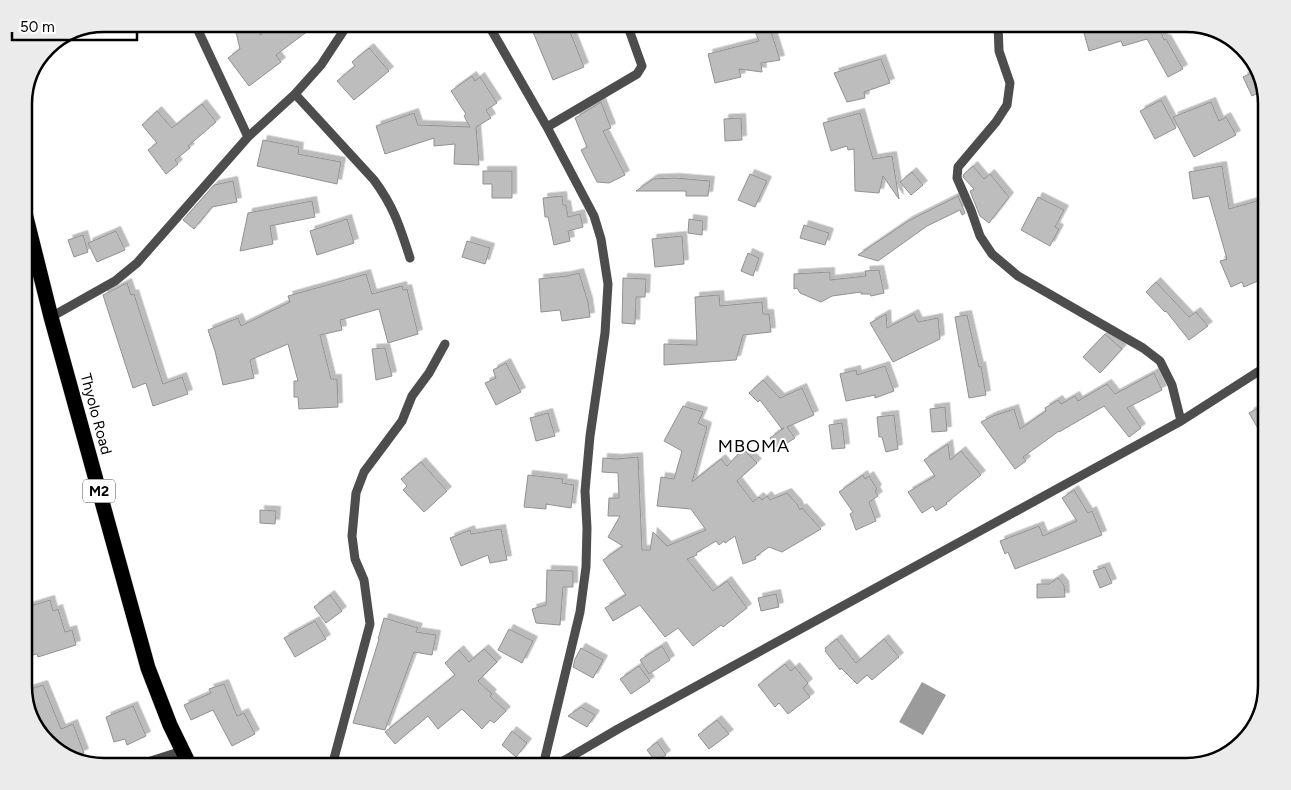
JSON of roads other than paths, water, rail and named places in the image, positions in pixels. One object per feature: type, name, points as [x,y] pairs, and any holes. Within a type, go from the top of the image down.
[{"type":"highway","name":"Thyolo Road","points":[[33,247],[148,668],[186,758]]},
{"type":"street","points":[[199,33],[248,137]]},
{"type":"street","points":[[51,317],[124,275],[137,263],[248,137],[295,94],[321,65],[342,33]]},
{"type":"street","points":[[493,33],[547,127],[594,216],[601,238],[608,284],[605,333],[590,436],[585,491],[587,528],[586,567],[580,612],[545,758]]},
{"type":"street","points":[[547,127],[637,74],[642,66],[630,33]]},
{"type":"street","points":[[998,33],[999,52],[1010,84],[1007,105],[996,122],[958,167],[956,172],[980,236],[992,254],[1018,276],[1142,348],[1160,361],[1172,385],[1181,421]]},
{"type":"street","points":[[295,94],[384,192],[396,214],[410,258]]},
{"type":"street","points":[[334,758],[370,624],[365,586],[355,559],[352,536],[356,493],[364,472],[402,421],[412,396],[430,373],[445,344]]},
{"type":"street","points":[[569,758],[618,729],[1181,421],[1258,372]]},
{"type":"street","points":[[160,758],[182,751]]},
{"type":"district","name":"MBOMA","points":[[754,446]]}]
